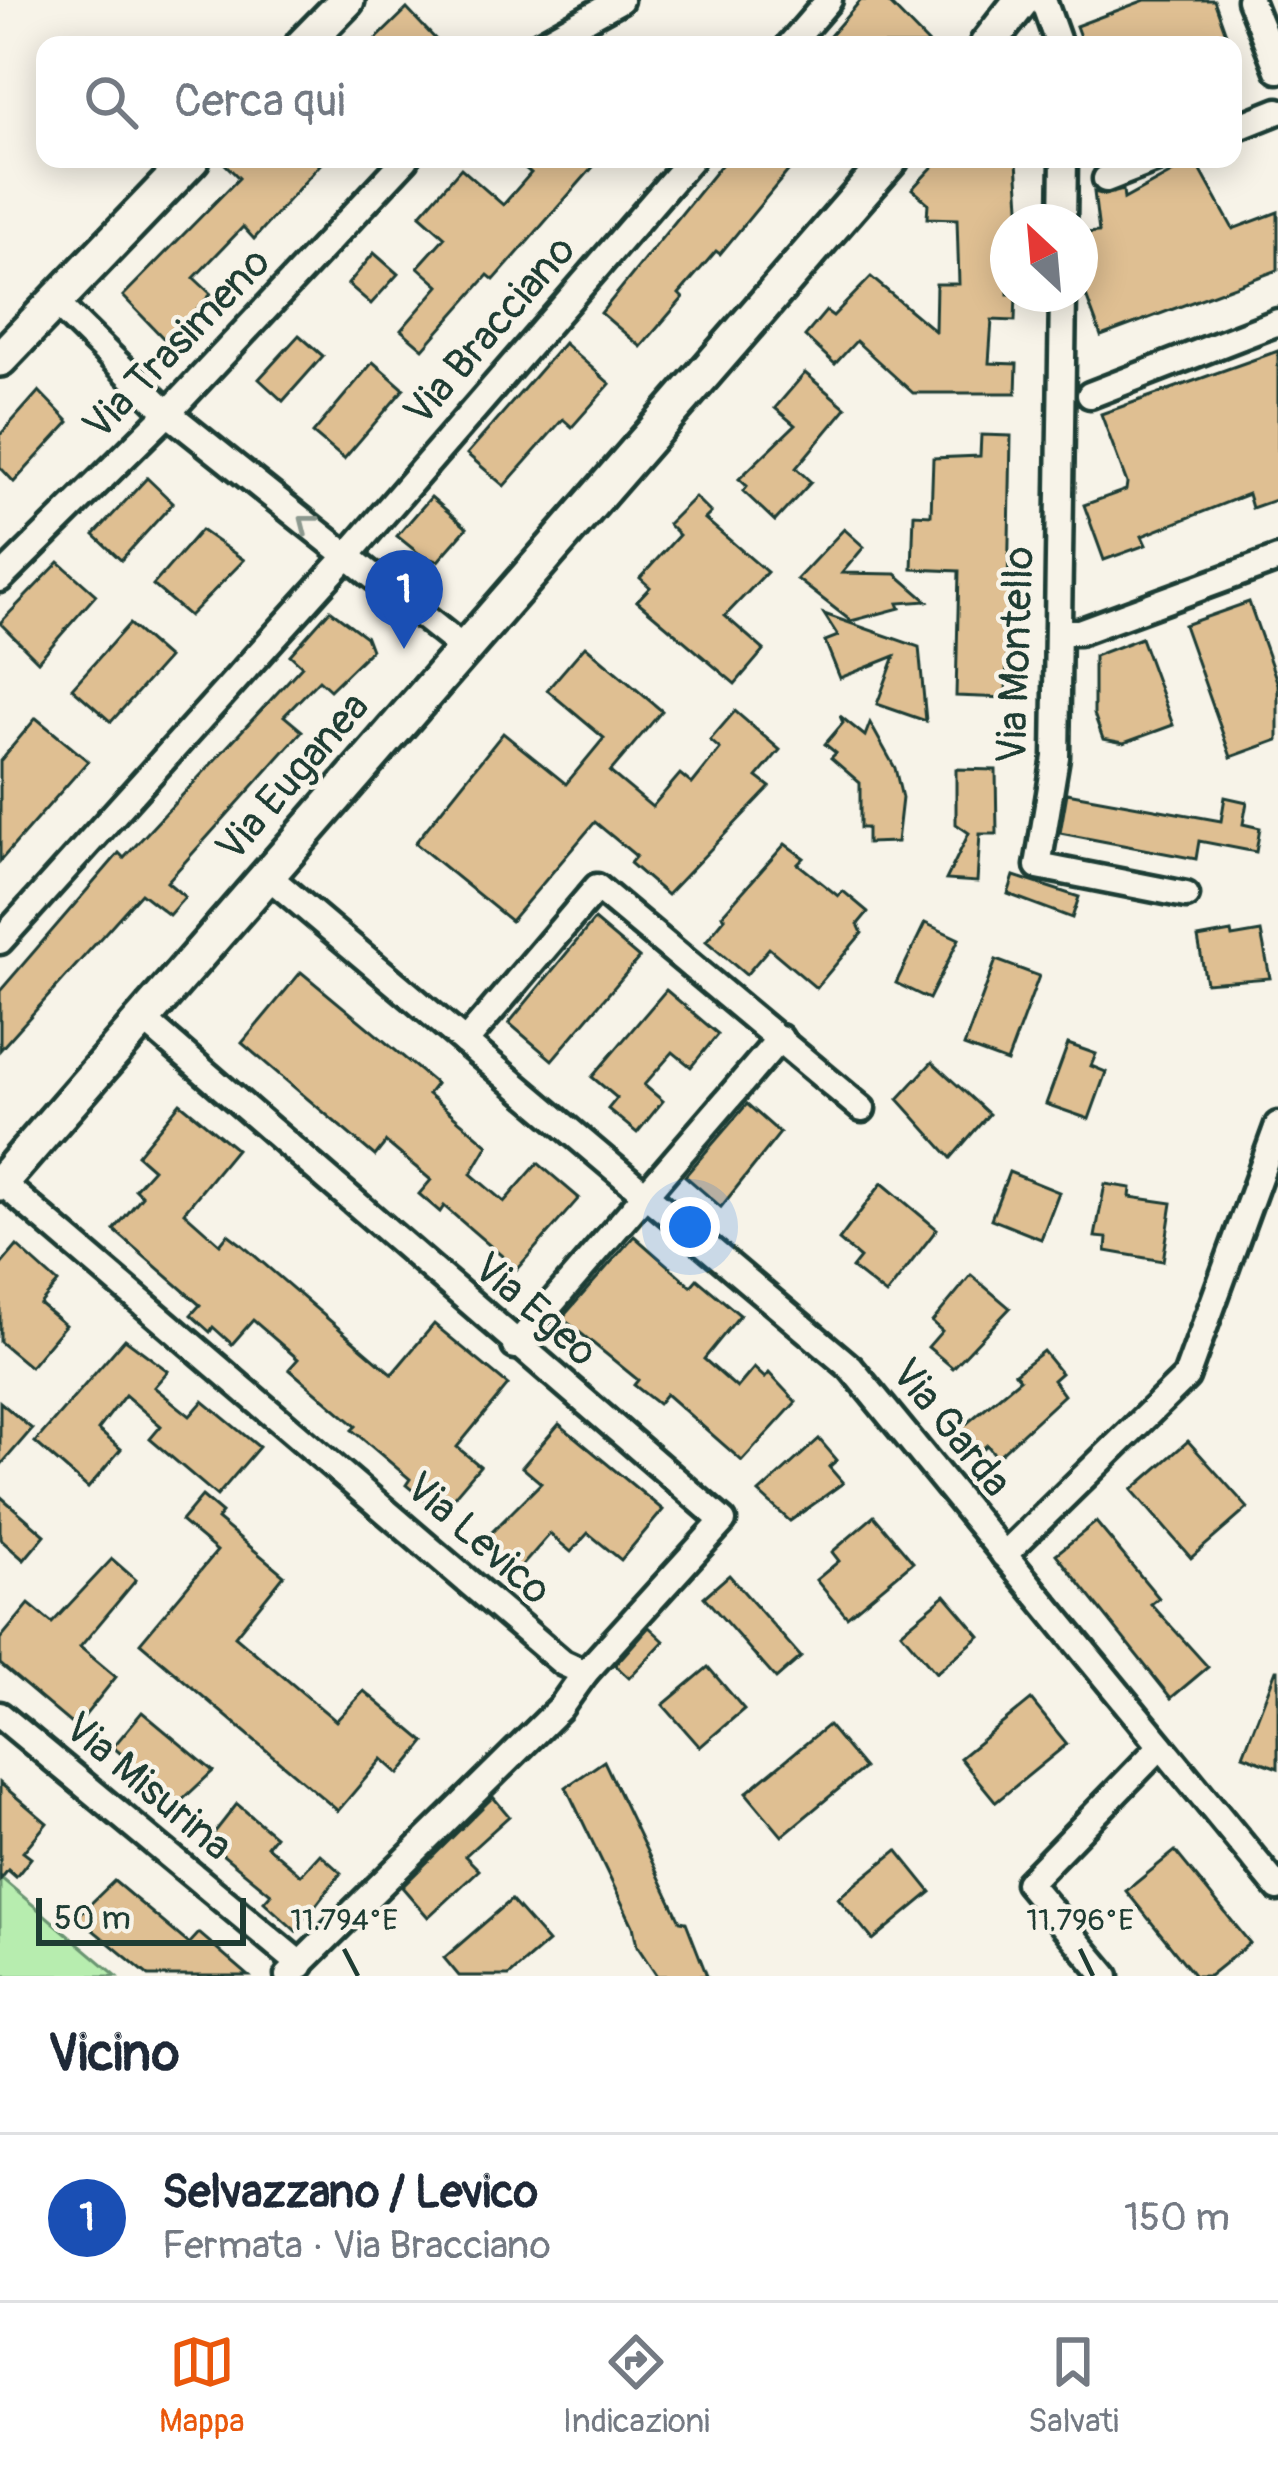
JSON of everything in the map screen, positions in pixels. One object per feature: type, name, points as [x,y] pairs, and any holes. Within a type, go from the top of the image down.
[{"type":"street","points":[[312,36],[347,0]]},
{"type":"street","points":[[555,36],[620,0]]},
{"type":"street","points":[[798,36],[830,0]]},
{"type":"street","points":[[994,36],[1022,0]]},
{"type":"street","points":[[1043,0],[1056,36]]},
{"type":"street","points":[[1250,0],[1278,70]]},
{"type":"street","points":[[1242,125],[1278,111]]},
{"type":"street","points":[[0,359],[183,168]]},
{"type":"street","name":"Via Trasimeno","points":[[0,580],[168,413],[398,168]]},
{"type":"street","name":"Via Bracciano","points":[[0,940],[348,555],[684,168]]},
{"type":"street","name":"Via Euganea","points":[[1,1182],[883,168]]},
{"type":"street","points":[[1063,204],[1064,168]]},
{"type":"street","points":[[1106,179],[1134,168]]},
{"type":"street","points":[[54,301],[168,413],[464,649]]},
{"type":"street","name":"Via Montello","points":[[1063,312],[1056,757],[1037,866],[1186,895]]},
{"type":"street","points":[[1090,395],[1278,322]]},
{"type":"street","points":[[1058,632],[1079,632],[1278,559]]},
{"type":"street","name":"Via Garda","points":[[267,875],[851,1368],[1278,1888]]},
{"type":"street","points":[[465,1042],[597,887],[862,1109]]},
{"type":"street","name":"Via Egeo","points":[[143,1019],[515,1346],[723,1521],[585,1673]]},
{"type":"street","points":[[515,1346],[779,1038]]},
{"type":"street","points":[[1004,1555],[1186,1377],[1278,1125]]},
{"type":"street","name":"Via Levico","points":[[1,1182],[563,1663],[585,1673]]},
{"type":"street","points":[[295,1971],[560,1708],[585,1673]]},
{"type":"street","name":"Via Misurina","points":[[0,1714],[295,1971]]},
{"type":"street","points":[[1106,1976],[1028,1883],[1160,1746]]},
{"type":"green space","points":[[0,1877],[117,1976],[0,1976]]},
{"type":"building","points":[[861,0],[886,0],[921,36],[830,36]]},
{"type":"building","points":[[1145,0],[1214,0],[1227,36],[1080,36],[1076,26]]},
{"type":"building","points":[[407,9],[432,36],[379,36]]},
{"type":"building","points":[[229,168],[317,168],[254,239],[243,227],[194,278],[211,294],[167,342],[123,296],[239,178]]},
{"type":"building","points":[[461,168],[503,205],[531,173],[525,168],[592,168],[494,280],[488,275],[423,349],[401,330],[439,286],[418,267],[445,237],[420,215]]},
{"type":"building","points":[[719,168],[791,168],[720,254],[716,251],[679,294],[683,298],[641,347],[601,313]]},
{"type":"building","points":[[932,168],[1017,168],[1020,204],[990,204],[990,312],[1015,312],[1015,321],[992,320],[989,363],[1017,364],[1016,393],[913,393],[856,341],[835,364],[805,336],[826,311],[833,316],[871,277],[935,331],[936,284],[959,284],[957,219],[927,218],[928,203],[912,189]]},
{"type":"building","points":[[1180,168],[1199,168],[1233,229],[1278,212],[1278,270],[1101,336],[1092,312],[1098,312],[1099,232],[1094,192],[1105,195],[1123,190],[1124,199]]},
{"type":"building","points":[[374,253],[398,274],[371,304],[348,284]]},
{"type":"building","points":[[299,335],[323,356],[283,401],[259,379]]},
{"type":"building","points":[[564,343],[610,384],[572,427],[563,419],[504,486],[467,454]]},
{"type":"building","points":[[1278,351],[1278,499],[1252,508],[1248,494],[1142,536],[1146,545],[1104,560],[1084,505],[1126,490],[1127,483],[1101,414]]},
{"type":"building","points":[[373,362],[404,389],[344,459],[313,433]]},
{"type":"building","points":[[805,373],[846,408],[796,468],[811,482],[775,521],[743,491],[747,486],[739,479],[795,425],[775,408]]},
{"type":"building","points":[[39,391],[69,422],[14,482],[0,467],[0,435]]},
{"type":"building","points":[[981,435],[1011,436],[1006,698],[956,696],[959,571],[912,569],[914,514],[931,515],[933,458],[980,456]]},
{"type":"building","points":[[147,478],[173,503],[121,560],[94,535]]},
{"type":"building","points":[[431,497],[467,528],[438,561],[423,557],[397,536]]},
{"type":"building","points":[[695,497],[711,513],[705,519],[767,572],[725,616],[764,650],[735,684],[637,601],[650,587],[640,578],[679,535],[668,524]]},
{"type":"building","points":[[844,529],[864,547],[842,573],[896,574],[927,601],[898,603],[900,608],[851,621],[797,579]]},
{"type":"building","points":[[201,530],[244,560],[189,616],[153,585]]},
{"type":"building","points":[[59,562],[96,595],[38,661],[0,623]]},
{"type":"building","points":[[1249,602],[1278,684],[1278,740],[1231,757],[1184,625]]},
{"type":"building","points":[[330,610],[366,637],[371,650],[330,690],[319,680],[284,716],[302,731],[167,882],[185,897],[169,915],[141,893],[0,1050],[0,991],[119,853],[124,858],[302,666],[290,655]]},
{"type":"building","points":[[824,614],[919,647],[926,721],[877,704],[895,656],[840,678],[825,641],[838,636]]},
{"type":"building","points":[[129,624],[168,658],[111,722],[72,688]]},
{"type":"building","points":[[1141,638],[1173,725],[1124,743],[1103,739],[1094,714],[1094,656]]},
{"type":"building","points":[[585,646],[662,711],[610,772],[652,807],[680,774],[692,784],[720,749],[710,740],[735,711],[780,750],[757,777],[770,787],[667,895],[630,863],[636,856],[595,822],[511,921],[415,843],[503,733],[566,784],[604,738],[547,690]]},
{"type":"building","points":[[840,716],[865,736],[870,723],[895,768],[902,798],[897,842],[867,843],[867,828],[860,828],[860,783],[831,758],[836,753],[825,744],[843,723]]},
{"type":"building","points":[[36,718],[88,761],[0,861],[0,761]]},
{"type":"building","points":[[956,769],[996,770],[997,834],[980,834],[977,882],[946,880],[969,833],[956,824]]},
{"type":"building","points":[[1067,793],[1221,821],[1225,797],[1247,802],[1243,824],[1260,828],[1256,852],[1199,841],[1196,859],[1060,833]]},
{"type":"building","points":[[785,844],[804,858],[798,864],[838,896],[843,891],[868,912],[858,924],[862,933],[816,988],[769,948],[746,975],[706,941],[725,918],[722,915]]},
{"type":"building","points":[[1014,876],[1079,897],[1072,918],[1008,894]]},
{"type":"building","points":[[594,920],[639,958],[552,1060],[509,1023]]},
{"type":"building","points":[[925,923],[959,939],[929,999],[896,983]]},
{"type":"building","points":[[1231,932],[1232,937],[1261,932],[1270,978],[1206,983],[1198,938]]},
{"type":"building","points":[[996,960],[1039,976],[1007,1062],[964,1046]]},
{"type":"building","points":[[301,972],[436,1084],[428,1094],[488,1145],[471,1174],[504,1202],[538,1163],[579,1198],[517,1269],[444,1206],[440,1212],[419,1194],[431,1180],[386,1142],[375,1156],[242,1043]]},
{"type":"building","points":[[666,990],[718,1034],[691,1067],[673,1052],[644,1085],[663,1101],[637,1133],[608,1109],[617,1098],[592,1077]]},
{"type":"building","points":[[1068,1044],[1096,1054],[1091,1066],[1106,1072],[1089,1119],[1046,1104]]},
{"type":"building","points":[[932,1062],[989,1114],[951,1158],[898,1099]]},
{"type":"building","points":[[180,1103],[236,1149],[184,1212],[220,1244],[228,1234],[392,1374],[434,1324],[508,1385],[457,1447],[480,1466],[440,1513],[406,1485],[410,1479],[352,1430],[356,1426],[289,1369],[298,1359],[253,1320],[232,1344],[213,1327],[210,1332],[191,1315],[200,1305],[114,1230],[142,1196],[135,1189],[153,1169],[137,1155]]},
{"type":"building","points":[[747,1104],[780,1133],[721,1207],[685,1176]]},
{"type":"building","points":[[1009,1172],[1059,1192],[1041,1239],[991,1219]]},
{"type":"building","points":[[882,1183],[937,1229],[886,1295],[852,1268],[860,1258],[839,1240]]},
{"type":"building","points":[[1105,1184],[1131,1188],[1130,1197],[1172,1203],[1163,1261],[1106,1251],[1107,1238],[1095,1237]]},
{"type":"building","points":[[634,1236],[691,1286],[697,1279],[740,1315],[704,1359],[737,1388],[754,1368],[765,1378],[769,1373],[796,1402],[742,1461],[666,1394],[658,1404],[634,1385],[638,1380],[562,1318]]},
{"type":"building","points":[[17,1246],[58,1283],[40,1304],[65,1325],[30,1367],[0,1342],[0,1266]]},
{"type":"building","points":[[971,1275],[1010,1308],[953,1368],[928,1347],[942,1331],[932,1322]]},
{"type":"building","points":[[125,1339],[168,1371],[154,1387],[190,1416],[203,1401],[259,1447],[217,1496],[150,1439],[161,1426],[125,1395],[98,1430],[121,1449],[88,1488],[35,1442]]},
{"type":"building","points":[[1043,1351],[1061,1373],[1053,1380],[1064,1395],[997,1457],[987,1445],[979,1452],[960,1429],[1020,1379],[1015,1373]]},
{"type":"building","points":[[0,1402],[32,1429],[0,1466]]},
{"type":"building","points":[[559,1424],[663,1510],[621,1560],[588,1533],[571,1552],[550,1534],[515,1574],[480,1544],[541,1483],[522,1467]]},
{"type":"building","points":[[819,1439],[837,1460],[829,1467],[843,1483],[790,1521],[759,1493]]},
{"type":"building","points":[[1188,1441],[1248,1508],[1191,1558],[1132,1490]]},
{"type":"building","points":[[0,1496],[45,1535],[24,1560],[0,1539]]},
{"type":"building","points":[[202,1496],[222,1513],[217,1519],[284,1575],[235,1636],[336,1721],[364,1691],[425,1742],[399,1774],[382,1759],[338,1811],[140,1643],[217,1551],[181,1521]]},
{"type":"building","points":[[874,1516],[913,1562],[847,1617],[816,1580],[839,1561],[832,1552]]},
{"type":"building","points":[[1096,1522],[1159,1598],[1151,1604],[1208,1667],[1171,1698],[1056,1554]]},
{"type":"building","points":[[112,1559],[136,1580],[80,1647],[116,1677],[79,1723],[70,1723],[0,1664],[0,1639],[29,1604],[52,1623]]},
{"type":"building","points":[[729,1575],[801,1657],[776,1679],[704,1597]]},
{"type":"building","points":[[945,1595],[980,1636],[936,1673],[901,1632]]},
{"type":"building","points":[[649,1627],[664,1641],[629,1678],[615,1665]]},
{"type":"building","points":[[708,1667],[744,1709],[700,1747],[663,1705]]},
{"type":"building","points":[[1278,1670],[1278,1768],[1243,1755]]},
{"type":"building","points":[[1031,1700],[1067,1744],[996,1802],[960,1758]]},
{"type":"building","points":[[142,1712],[213,1771],[179,1803],[113,1747]]},
{"type":"building","points":[[828,1725],[864,1768],[782,1836],[746,1793]]},
{"type":"building","points":[[604,1761],[680,1921],[686,1922],[707,1976],[657,1976],[637,1946],[633,1926],[566,1787]]},
{"type":"building","points":[[0,1783],[47,1823],[23,1852],[31,1858],[16,1877],[8,1870],[0,1880]]},
{"type":"building","points":[[493,1797],[509,1816],[465,1856],[479,1870],[428,1917],[402,1887]]},
{"type":"building","points":[[237,1804],[275,1836],[267,1846],[301,1875],[320,1854],[341,1873],[296,1931],[264,1902],[271,1894],[207,1842]]},
{"type":"building","points":[[897,1850],[931,1892],[873,1940],[838,1898]]},
{"type":"building","points":[[1175,1851],[1250,1943],[1209,1976],[1195,1976],[1126,1891]]},
{"type":"building","points":[[114,1881],[189,1944],[199,1933],[249,1976],[149,1976],[77,1917]]},
{"type":"building","points":[[511,1900],[548,1942],[509,1976],[459,1976],[444,1958]]},
{"type":"place","name":"Selvazzano / Levico","points":[[404,649]]}]
